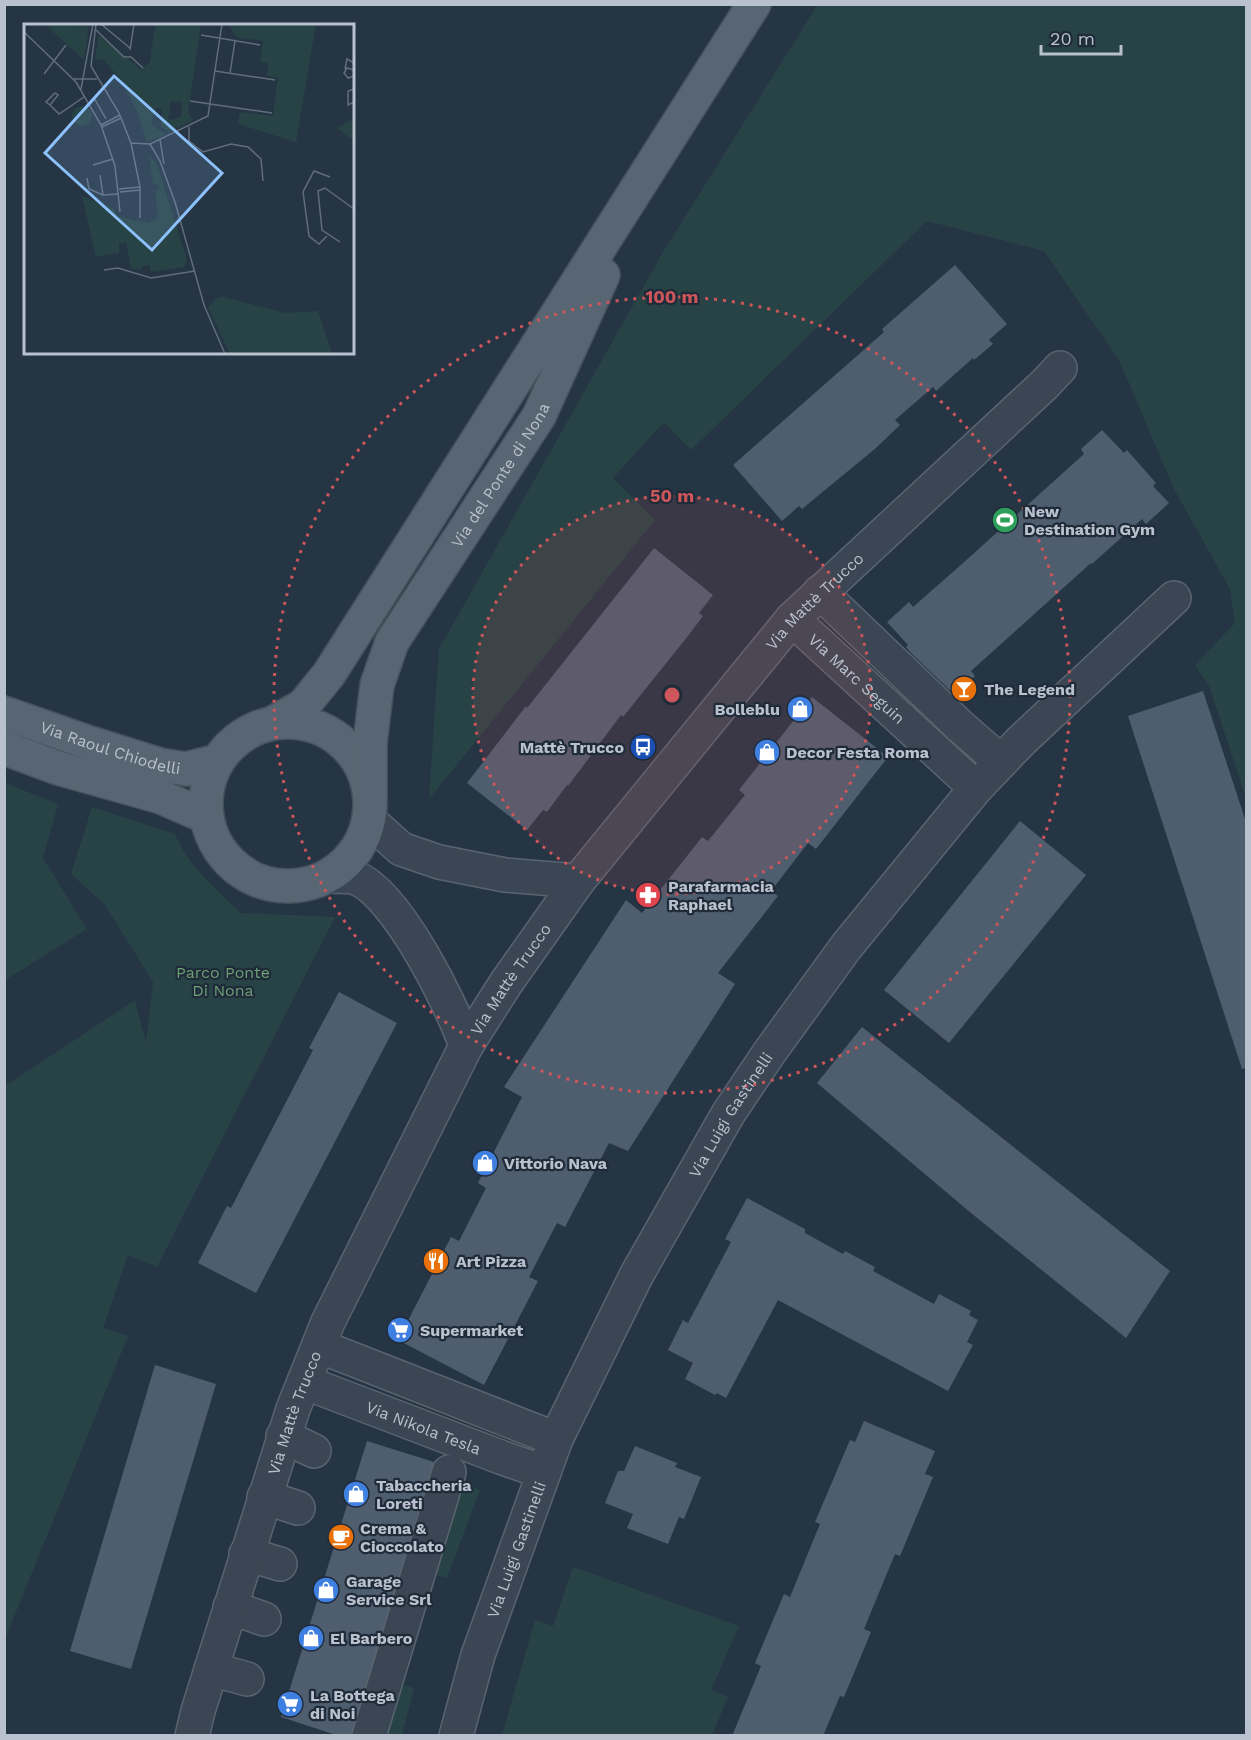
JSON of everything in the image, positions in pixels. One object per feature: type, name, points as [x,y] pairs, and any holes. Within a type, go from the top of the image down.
[{"type":"main road","name":"Via del Ponte di Nona","points":[[273,723],[303,706],[326,680],[754,4]]},
{"type":"main road","name":"Via del Ponte di Nona","points":[[370,808],[370,743],[376,686],[392,642],[539,416],[658,156]]},
{"type":"main road","name":"Via Raoul Chiodelli","points":[[4,713],[160,765],[186,769],[218,761]]},
{"type":"main road","points":[[296,722],[318,727],[338,738],[354,754],[365,774],[370,808],[361,842],[347,862],[328,876],[307,884],[285,886],[263,882],[243,872],[226,857],[213,838],[207,817],[207,788],[218,761],[232,743],[251,730],[273,723],[296,722]]},
{"type":"main road","name":"Via Raoul Chiodelli","points":[[4,748],[58,768],[161,797],[207,817]]},
{"type":"street","name":"Via Mattè Trucco","points":[[192,1736],[283,1436],[304,1382],[328,1322],[466,1046],[506,983],[578,881],[792,619],[1036,393],[1060,368]]},
{"type":"street","points":[[820,592],[960,726],[1000,761]]},
{"type":"street","name":"Via Luigi Gastinelli","points":[[456,1736],[478,1655],[556,1439],[636,1276],[728,1114],[846,947],[976,788],[1000,761],[1174,598]]},
{"type":"street","name":"Via Marc Seguin","points":[[792,619],[976,788]]},
{"type":"street","points":[[370,808],[401,849],[439,862],[505,875],[578,881]]},
{"type":"street","points":[[328,876],[355,878],[378,893],[411,937],[451,1007],[466,1046]]},
{"type":"street","points":[[319,1346],[556,1439]]},
{"type":"street","name":"Via Nikola Tesla","points":[[304,1382],[544,1472]]},
{"type":"street","points":[[283,1436],[314,1450]]},
{"type":"street","points":[[369,1736],[449,1472]]},
{"type":"street","points":[[264,1497],[298,1508]]},
{"type":"street","points":[[246,1554],[280,1564]]},
{"type":"street","points":[[230,1607],[264,1619]]},
{"type":"street","points":[[211,1669],[247,1679]]},
{"type":"green space","points":[[818,4],[1246,5],[1246,798],[1209,686],[1195,665],[1235,623],[1230,589],[1174,489],[1120,362],[1044,251],[927,221],[691,450],[664,422],[613,478],[655,520],[429,799],[439,649],[663,252]]},
{"type":"green space","points":[[5,783],[58,804],[43,858],[87,929],[5,980]]},
{"type":"green space","name":"Parco Ponte Di Nona","points":[[92,807],[175,834],[195,867],[241,913],[335,917],[157,1267],[128,1255],[103,1328],[128,1336],[5,1639],[5,1086],[135,1000],[146,1044],[153,982],[105,905],[71,874]]},
{"type":"green space","points":[[456,1481],[480,1490],[447,1578],[428,1572]]},
{"type":"green space","points":[[573,1567],[739,1626],[711,1690],[728,1697],[712,1735],[502,1735],[535,1620],[553,1626]]},
{"type":"green space","points":[[393,1682],[414,1688],[402,1735],[377,1736]]},
{"type":"building","points":[[955,265],[1007,324],[989,340],[993,344],[974,360],[973,358],[936,391],[933,387],[895,420],[900,425],[876,448],[802,509],[799,506],[782,521],[733,465],[884,332],[882,329]]},
{"type":"building","points":[[1102,430],[1124,453],[1127,450],[1156,483],[1153,486],[1169,503],[1146,524],[1142,519],[1091,563],[971,671],[975,676],[955,695],[911,653],[906,647],[908,645],[887,622],[909,602],[913,607],[963,563],[1084,454],[1081,449]]},
{"type":"building","points":[[654,548],[713,595],[699,613],[703,616],[688,636],[623,717],[621,715],[547,812],[543,810],[527,830],[467,783]]},
{"type":"building","points":[[1203,691],[1246,822],[1246,1068],[1242,1069],[1128,716]]},
{"type":"building","points":[[812,697],[888,757],[816,849],[808,843],[771,891],[778,896],[718,973],[735,984],[628,1151],[609,1143],[565,1227],[557,1223],[529,1277],[538,1281],[484,1385],[398,1340],[451,1237],[459,1241],[486,1188],[478,1183],[522,1097],[504,1087],[626,900],[642,913],[702,837],[708,841],[745,795],[739,790]]},
{"type":"building","points":[[1020,821],[1086,875],[949,1043],[884,990]]},
{"type":"building","points":[[339,992],[397,1023],[256,1293],[198,1263],[227,1206],[231,1208],[313,1050],[309,1048]]},
{"type":"building","points":[[862,1027],[1170,1271],[1126,1338],[971,1213],[817,1083]]},
{"type":"building","points":[[747,1198],[805,1229],[805,1233],[843,1254],[845,1251],[875,1267],[873,1271],[934,1304],[939,1294],[971,1311],[969,1315],[978,1320],[967,1342],[973,1345],[948,1391],[778,1300],[726,1398],[717,1393],[715,1395],[685,1379],[693,1363],[668,1350],[683,1320],[688,1323],[731,1242],[725,1239]]},
{"type":"building","points":[[155,1365],[216,1384],[131,1669],[70,1651]]},
{"type":"building","points":[[864,1421],[935,1451],[925,1474],[933,1477],[900,1556],[895,1554],[864,1629],[871,1632],[844,1697],[840,1696],[823,1736],[732,1736],[761,1666],[755,1663],[784,1594],[790,1597],[820,1524],[815,1522],[850,1440],[855,1442]]},
{"type":"building","points":[[367,1441],[434,1462],[351,1736],[339,1736],[281,1717]]},
{"type":"building","points":[[635,1446],[677,1463],[675,1467],[701,1477],[684,1519],[679,1517],[668,1544],[627,1528],[633,1514],[605,1503],[618,1471],[624,1471]]},
{"type":"place","name":"New Destination Gym","points":[[1005,520]]},
{"type":"place","name":"The Legend","points":[[964,689]]},
{"type":"place","name":"Bolleblu","points":[[800,709]]},
{"type":"place","name":"Mattè Trucco","points":[[643,747]]},
{"type":"place","name":"Decor Festa Roma","points":[[767,752]]},
{"type":"place","name":"Parafarmacia Raphael","points":[[648,895]]},
{"type":"place","name":"Vittorio Nava","points":[[485,1163]]},
{"type":"place","name":"Art Pizza","points":[[436,1261]]},
{"type":"place","name":"Supermarket","points":[[400,1330]]},
{"type":"place","name":"Tabaccheria Loreti","points":[[356,1494]]},
{"type":"place","name":"Crema & Cioccolato","points":[[341,1537]]},
{"type":"place","name":"Garage Service Srl","points":[[326,1590]]},
{"type":"place","name":"El Barbero","points":[[311,1638]]},
{"type":"place","name":"La Bottega di Noi","points":[[290,1704]]}]
